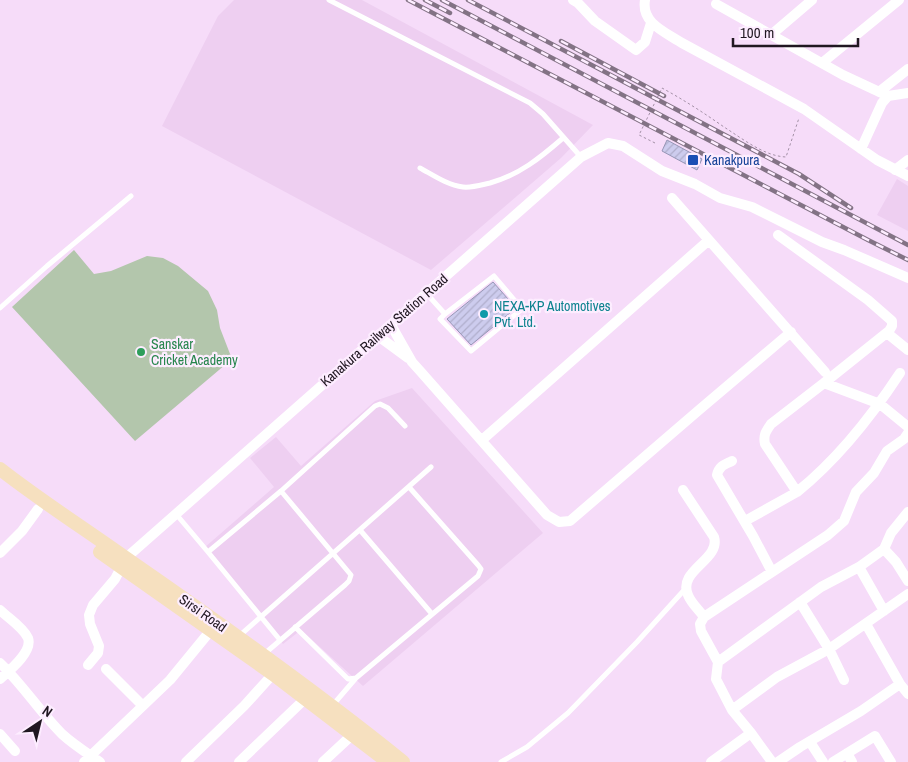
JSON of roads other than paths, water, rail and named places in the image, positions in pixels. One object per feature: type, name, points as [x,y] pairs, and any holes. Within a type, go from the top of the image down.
[{"type":"main road","name":"Sirsi Road","points":[[0,470],[210,630],[273,674],[332,706],[403,762]]},
{"type":"main road","name":"Sirsi Road","points":[[0,480],[38,509],[124,563],[263,655],[352,735],[388,762]]},
{"type":"street","points":[[573,0],[595,21],[636,50],[645,42],[651,23]]},
{"type":"street","points":[[644,0],[644,12],[651,23],[682,43],[804,109],[861,149],[908,176]]},
{"type":"street","points":[[771,35],[812,0]]},
{"type":"street","points":[[822,63],[899,0]]},
{"type":"street","points":[[714,2],[822,63],[884,94],[908,93]]},
{"type":"street","points":[[861,149],[882,103],[884,94],[908,69]]},
{"type":"street","name":"Kanakura Railway Station Road","points":[[88,666],[98,653],[99,646],[90,624],[89,615],[93,605],[115,578],[124,563],[176,514],[581,157],[608,143],[622,146],[662,171],[696,184],[720,198],[752,207],[822,242],[908,278]]},
{"type":"street","points":[[895,170],[908,160]]},
{"type":"street","points":[[672,198],[824,372]]},
{"type":"street","points":[[778,234],[888,316],[892,321],[892,326],[887,333],[771,424],[766,431],[763,438],[765,444],[797,492]]},
{"type":"street","points":[[482,440],[709,240]]},
{"type":"street","points":[[391,325],[412,362]]},
{"type":"street","points":[[378,336],[412,362],[547,515],[559,522],[570,521],[791,332]]},
{"type":"street","points":[[887,333],[908,350]]},
{"type":"street","points":[[745,521],[797,492],[829,463],[880,404],[900,373]]},
{"type":"street","points":[[772,762],[732,710],[716,679],[718,662],[701,632],[700,624],[704,617],[828,534],[844,520],[856,492],[874,474],[887,451],[904,439],[907,427],[880,404],[824,383]]},
{"type":"street","points":[[732,462],[722,466],[718,470],[717,475],[745,521],[772,572]]},
{"type":"street","points":[[683,490],[715,542],[715,547],[712,551],[694,570],[686,588],[688,596],[704,617]]},
{"type":"street","points":[[0,553],[22,531],[38,509]]},
{"type":"street","points":[[718,662],[821,587],[858,567],[884,549],[891,534],[908,512]]},
{"type":"street","points":[[884,549],[896,562],[908,581]]},
{"type":"street","points":[[858,567],[884,610]]},
{"type":"street","points":[[732,710],[777,677],[829,649],[908,594]]},
{"type":"street","points":[[800,602],[829,649],[844,680]]},
{"type":"street","points":[[0,610],[24,632],[28,639],[28,647],[24,655],[0,679]]},
{"type":"street","points":[[866,624],[900,684],[908,694]]},
{"type":"street","points":[[87,759],[170,680],[210,630]]},
{"type":"street","points":[[0,663],[9,671],[61,733],[87,759],[100,762]]},
{"type":"street","points":[[106,669],[142,705]]},
{"type":"street","points":[[186,762],[244,706],[273,674]]},
{"type":"street","points":[[778,762],[900,684]]},
{"type":"street","points":[[240,762],[309,695]]},
{"type":"street","points":[[711,762],[750,733]]},
{"type":"street","points":[[0,734],[15,751]]},
{"type":"street","points":[[324,762],[352,735]]},
{"type":"street","points":[[833,762],[849,758],[875,736],[891,762]]},
{"type":"street","points":[[810,742],[823,762]]},
{"type":"lane","points":[[329,0],[509,91],[530,104],[543,114],[581,157]]},
{"type":"lane","points":[[420,168],[447,182],[464,187],[478,186],[501,180],[521,171],[563,138]]},
{"type":"lane","points":[[0,308],[132,196]]},
{"type":"lane","points":[[494,276],[522,309],[471,352],[440,319],[445,314],[494,276]]},
{"type":"lane","points":[[427,294],[445,314]]},
{"type":"lane","points":[[208,552],[281,490],[374,406],[380,404],[388,408],[405,426]]},
{"type":"lane","points":[[237,637],[431,467]]},
{"type":"lane","points":[[332,706],[356,678],[480,573],[480,568],[409,487]]},
{"type":"lane","points":[[263,655],[349,581],[351,576],[281,490]]},
{"type":"lane","points":[[176,514],[280,640]]},
{"type":"lane","points":[[360,530],[432,614]]},
{"type":"lane","points":[[501,762],[527,747],[568,713],[631,649],[686,588]]},
{"type":"lane","points":[[295,627],[348,679],[356,678]]},
{"type":"railway","points":[[408,0],[908,260]]},
{"type":"railway","points":[[425,0],[450,13]]},
{"type":"railway","points":[[442,0],[908,245]]},
{"type":"railway","points":[[468,0],[799,174],[851,208]]},
{"type":"railway","points":[[561,41],[664,96]]},
{"type":"place","name":"Kanakpura","points":[[693,160]]},
{"type":"place","name":"NEXA-KP Automotives Pvt. Ltd.","points":[[484,314]]},
{"type":"place","name":"Sanskar Cricket Academy","points":[[141,352]]}]
